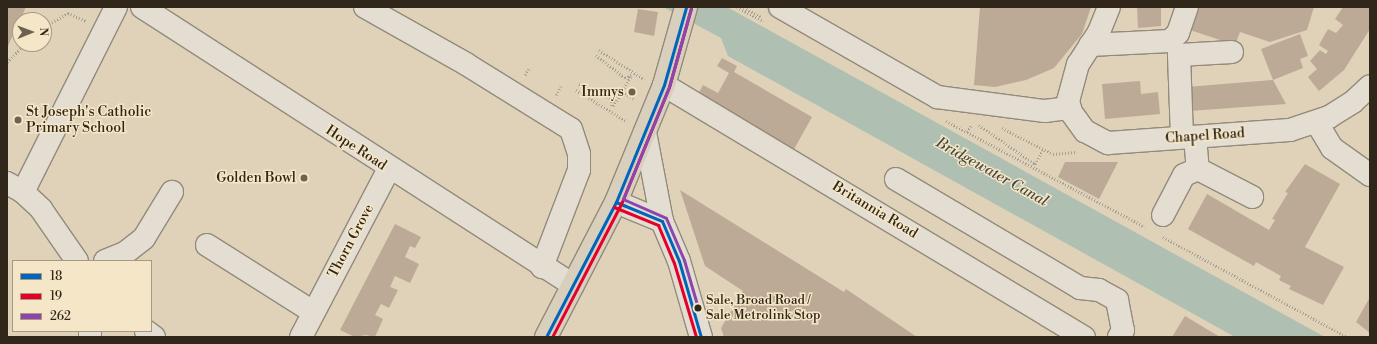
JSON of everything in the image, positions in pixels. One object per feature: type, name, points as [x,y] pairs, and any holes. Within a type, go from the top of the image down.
[{"type":"main road","points":[[546,337],[616,202],[663,88],[676,49],[686,7]]},
{"type":"street","points":[[75,260],[50,221],[15,187],[116,7]]},
{"type":"street","name":"Hope Road","points":[[142,7],[389,169],[542,267],[573,285]]},
{"type":"street","points":[[365,7],[466,64],[559,120],[571,129],[576,141],[579,170],[542,267]]},
{"type":"street","points":[[772,13],[937,97],[1046,111],[1070,108],[1072,82],[1078,64],[1109,7]]},
{"type":"street","points":[[1090,44],[1170,42],[1178,33],[1187,7]]},
{"type":"street","points":[[1232,52],[1179,55],[1189,137],[1198,169],[1252,197]]},
{"type":"street","name":"Chapel Road","points":[[1070,108],[1085,131],[1108,143],[1290,130],[1317,123],[1354,102],[1370,86]]},
{"type":"street","name":"Britannia Road","points":[[663,88],[1084,337]]},
{"type":"street","points":[[1317,123],[1332,148],[1370,175]]},
{"type":"street","points":[[645,132],[662,221],[679,261],[701,337]]},
{"type":"street","name":"Thorn Grove","points":[[301,337],[389,169]]},
{"type":"street","points":[[1163,215],[1184,175],[1198,169]]},
{"type":"street","points":[[896,179],[1080,288],[1100,290],[1117,300],[1124,330],[1119,337]]},
{"type":"street","points":[[107,260],[124,253],[144,238],[172,192]]},
{"type":"street","points":[[616,202],[662,221]]},
{"type":"street","points":[[207,246],[313,312]]},
{"type":"path","points":[[737,7],[752,15]]},
{"type":"path","points":[[744,7],[772,13]]},
{"type":"path","points":[[52,22],[68,13],[105,29]]},
{"type":"path","points":[[600,50],[636,73]]},
{"type":"path","points":[[7,62],[17,52]]},
{"type":"path","points":[[579,84],[612,99],[612,106],[623,91],[631,75],[625,78],[596,55]]},
{"type":"path","points":[[576,90],[613,112]]},
{"type":"path","points":[[623,91],[634,98]]},
{"type":"path","points":[[967,132],[974,122],[1034,166],[1043,149]]},
{"type":"water","name":"Bridgewater Canal","points":[[663,7],[727,7],[1325,337],[1235,337],[728,56],[721,38]]},
{"type":"building","points":[[7,7],[26,7],[24,12],[12,12],[12,37],[7,48]]},
{"type":"building","points":[[980,7],[1091,7],[1082,34],[1054,68],[1026,80],[995,87],[974,85]]},
{"type":"building","points":[[1137,7],[1161,7],[1161,26],[1138,28]]},
{"type":"building","points":[[1191,7],[1314,7],[1307,30],[1270,42],[1240,32],[1235,45],[1184,28]]},
{"type":"building","points":[[1343,7],[1370,7],[1370,29],[1344,70],[1319,91],[1308,77],[1317,69],[1310,61],[1320,50],[1326,54],[1328,51],[1319,45],[1328,29],[1336,33],[1343,25],[1335,19]]},
{"type":"building","points":[[638,9],[658,12],[654,36],[634,32]]},
{"type":"building","points":[[1300,34],[1308,56],[1300,59],[1303,68],[1273,80],[1261,49]]},
{"type":"building","points":[[722,58],[737,66],[734,72],[812,117],[793,151],[697,96],[703,85],[718,93],[729,73],[717,66]]},
{"type":"building","points":[[1273,80],[1286,104],[1190,111],[1187,87]]},
{"type":"building","points":[[1140,81],[1141,94],[1158,92],[1160,114],[1105,119],[1102,84]]},
{"type":"building","points":[[1065,162],[1118,162],[1099,199],[1058,177]]},
{"type":"building","points":[[1305,164],[1340,184],[1305,247],[1344,267],[1323,305],[1289,289],[1291,286],[1279,280],[1281,276],[1256,262],[1254,266],[1188,229],[1207,194],[1269,230],[1275,220],[1272,219],[1288,193],[1285,192]]},
{"type":"building","points":[[680,190],[844,292],[846,289],[917,337],[724,337],[721,328],[743,291],[705,266]]},
{"type":"building","points":[[395,224],[421,237],[415,248],[410,246],[405,257],[419,264],[410,283],[395,276],[390,287],[398,290],[389,308],[381,304],[375,315],[383,319],[375,337],[366,335],[355,337],[340,330]]},
{"type":"building","points":[[1370,297],[1370,333],[1356,322]]},
{"type":"building","points":[[1185,316],[1220,337],[1172,337]]},
{"type":"transit line","name":"18","points":[[546,337],[616,202],[664,85],[686,7]]},
{"type":"transit line","name":"19","points":[[552,337],[621,204],[669,87],[691,8]]},
{"type":"transit line","name":"262","points":[[691,8],[669,87],[623,199],[666,218],[684,260],[698,308]]},
{"type":"transit line","name":"18","points":[[616,202],[662,221],[679,261],[701,337]]},
{"type":"transit line","name":"19","points":[[614,207],[658,225],[674,263],[696,337]]},
{"type":"place","name":"Immys","points":[[632,92]]},
{"type":"place","name":"St Joseph's Catholic Primary School","points":[[18,120]]},
{"type":"place","name":"Golden Bowl","points":[[304,178]]},
{"type":"place","name":"Sale, Broad Road / Sale Metrolink Stop","points":[[698,308]]}]
